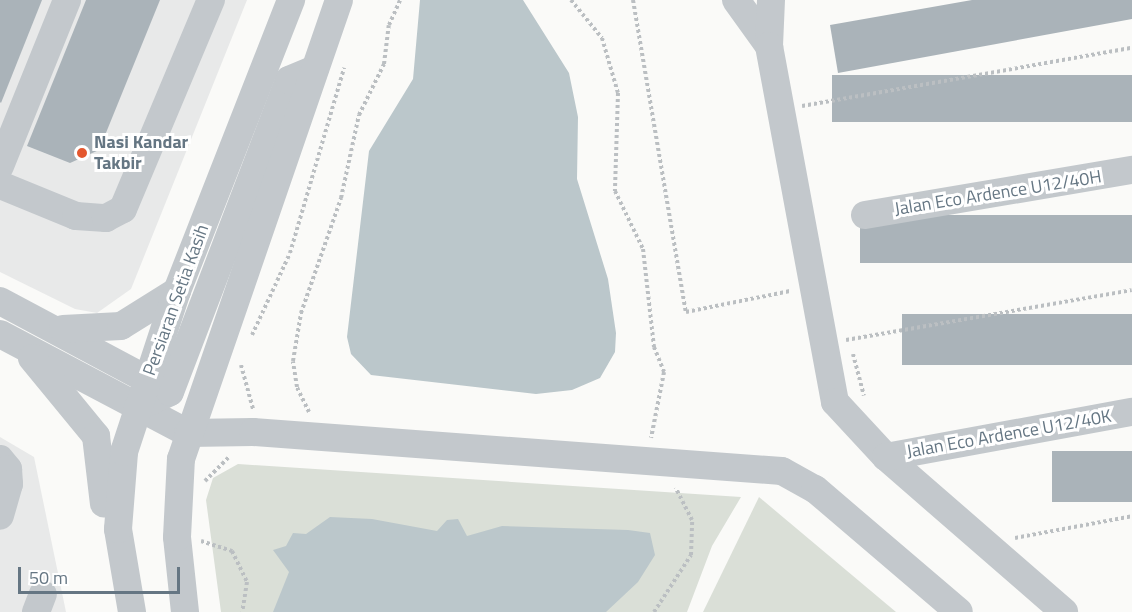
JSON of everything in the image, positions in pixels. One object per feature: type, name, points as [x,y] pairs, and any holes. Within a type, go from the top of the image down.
[{"type":"street","points":[[0,166],[68,0]]},
{"type":"street","points":[[0,185],[76,216],[106,218],[129,201],[211,0]]},
{"type":"street","name":"Persiaran Setia Kasih","points":[[132,612],[118,529],[124,452],[152,393],[177,291],[291,0]]},
{"type":"street","points":[[185,612],[194,536],[176,495],[188,433],[339,0]]},
{"type":"street","points":[[736,0],[769,46],[799,106],[812,287],[836,342],[835,402],[886,457],[1064,612]]},
{"type":"street","points":[[769,46],[771,0]]},
{"type":"street","points":[[152,393],[289,80],[315,69]]},
{"type":"street","name":"Jalan Eco Ardence U12/40H","points":[[865,215],[1132,170]]},
{"type":"street","points":[[54,328],[121,326],[177,291]]},
{"type":"street","points":[[0,301],[54,328],[152,393],[188,433]]},
{"type":"street","points":[[11,340],[152,393],[197,405],[244,431]]},
{"type":"street","points":[[11,340],[96,435],[105,509],[118,529]]},
{"type":"street","name":"Jalan Eco Ardence U12/40K","points":[[886,457],[1132,412]]},
{"type":"street","points":[[188,433],[244,431],[658,449],[782,471],[815,489],[959,612]]},
{"type":"street","points":[[0,459],[8,469],[9,484],[0,516]]},
{"type":"path","points":[[300,417],[312,417],[297,387],[293,361],[301,313],[341,198],[359,115],[384,64],[389,25],[400,0]]},
{"type":"path","points":[[571,0],[602,38],[618,93],[615,191],[642,249],[654,347],[664,372],[658,449],[692,520],[693,539],[687,567],[654,612]]},
{"type":"path","points":[[633,0],[686,312],[812,287]]},
{"type":"path","points":[[799,106],[1132,48]]},
{"type":"path","points":[[246,347],[290,254],[347,59]]},
{"type":"path","points":[[836,342],[1132,290]]},
{"type":"path","points":[[836,342],[848,328]]},
{"type":"path","points":[[836,342],[867,407]]},
{"type":"path","points":[[200,489],[213,467],[230,456],[251,456],[244,431],[255,412],[243,386],[244,356]]},
{"type":"path","points":[[640,437],[658,449]]},
{"type":"path","points":[[985,543],[1132,516]]},
{"type":"path","points":[[194,536],[232,550],[247,582],[242,612]]},
{"type":"shaded area","points":[[0,0],[247,0],[131,289],[97,313],[75,309],[0,272]]},
{"type":"shaded area","points":[[420,0],[523,0],[569,73],[578,117],[577,179],[608,279],[616,333],[615,352],[600,378],[572,390],[536,394],[371,375],[351,354],[347,337],[369,151],[413,79]]},
{"type":"shaded area","points":[[0,437],[34,457],[66,612],[0,612]]},
{"type":"shaded area","points":[[238,464],[741,497],[712,546],[687,612],[221,612],[206,500],[213,478]]},
{"type":"shaded area","points":[[759,497],[896,612],[703,612]]},
{"type":"shaded area","points":[[330,517],[372,519],[437,531],[447,520],[458,519],[467,536],[502,526],[628,530],[650,533],[655,555],[638,582],[606,612],[273,612],[289,572],[273,550],[286,546],[293,533],[306,534]]},
{"type":"building","points":[[0,0],[42,0],[1,103],[0,102]]},
{"type":"building","points":[[86,0],[160,0],[99,150],[70,163],[27,146]]},
{"type":"building","points":[[972,0],[1132,0],[1132,19],[838,73],[830,25]]},
{"type":"building","points":[[832,75],[1132,75],[1132,122],[832,122]]},
{"type":"building","points":[[860,215],[1132,215],[1132,263],[860,263]]},
{"type":"building","points":[[902,314],[1132,314],[1132,365],[902,365]]},
{"type":"building","points":[[1052,451],[1132,451],[1132,502],[1052,502]]},
{"type":"place","name":"Nasi Kandar Takbir","points":[[82,153]]}]
